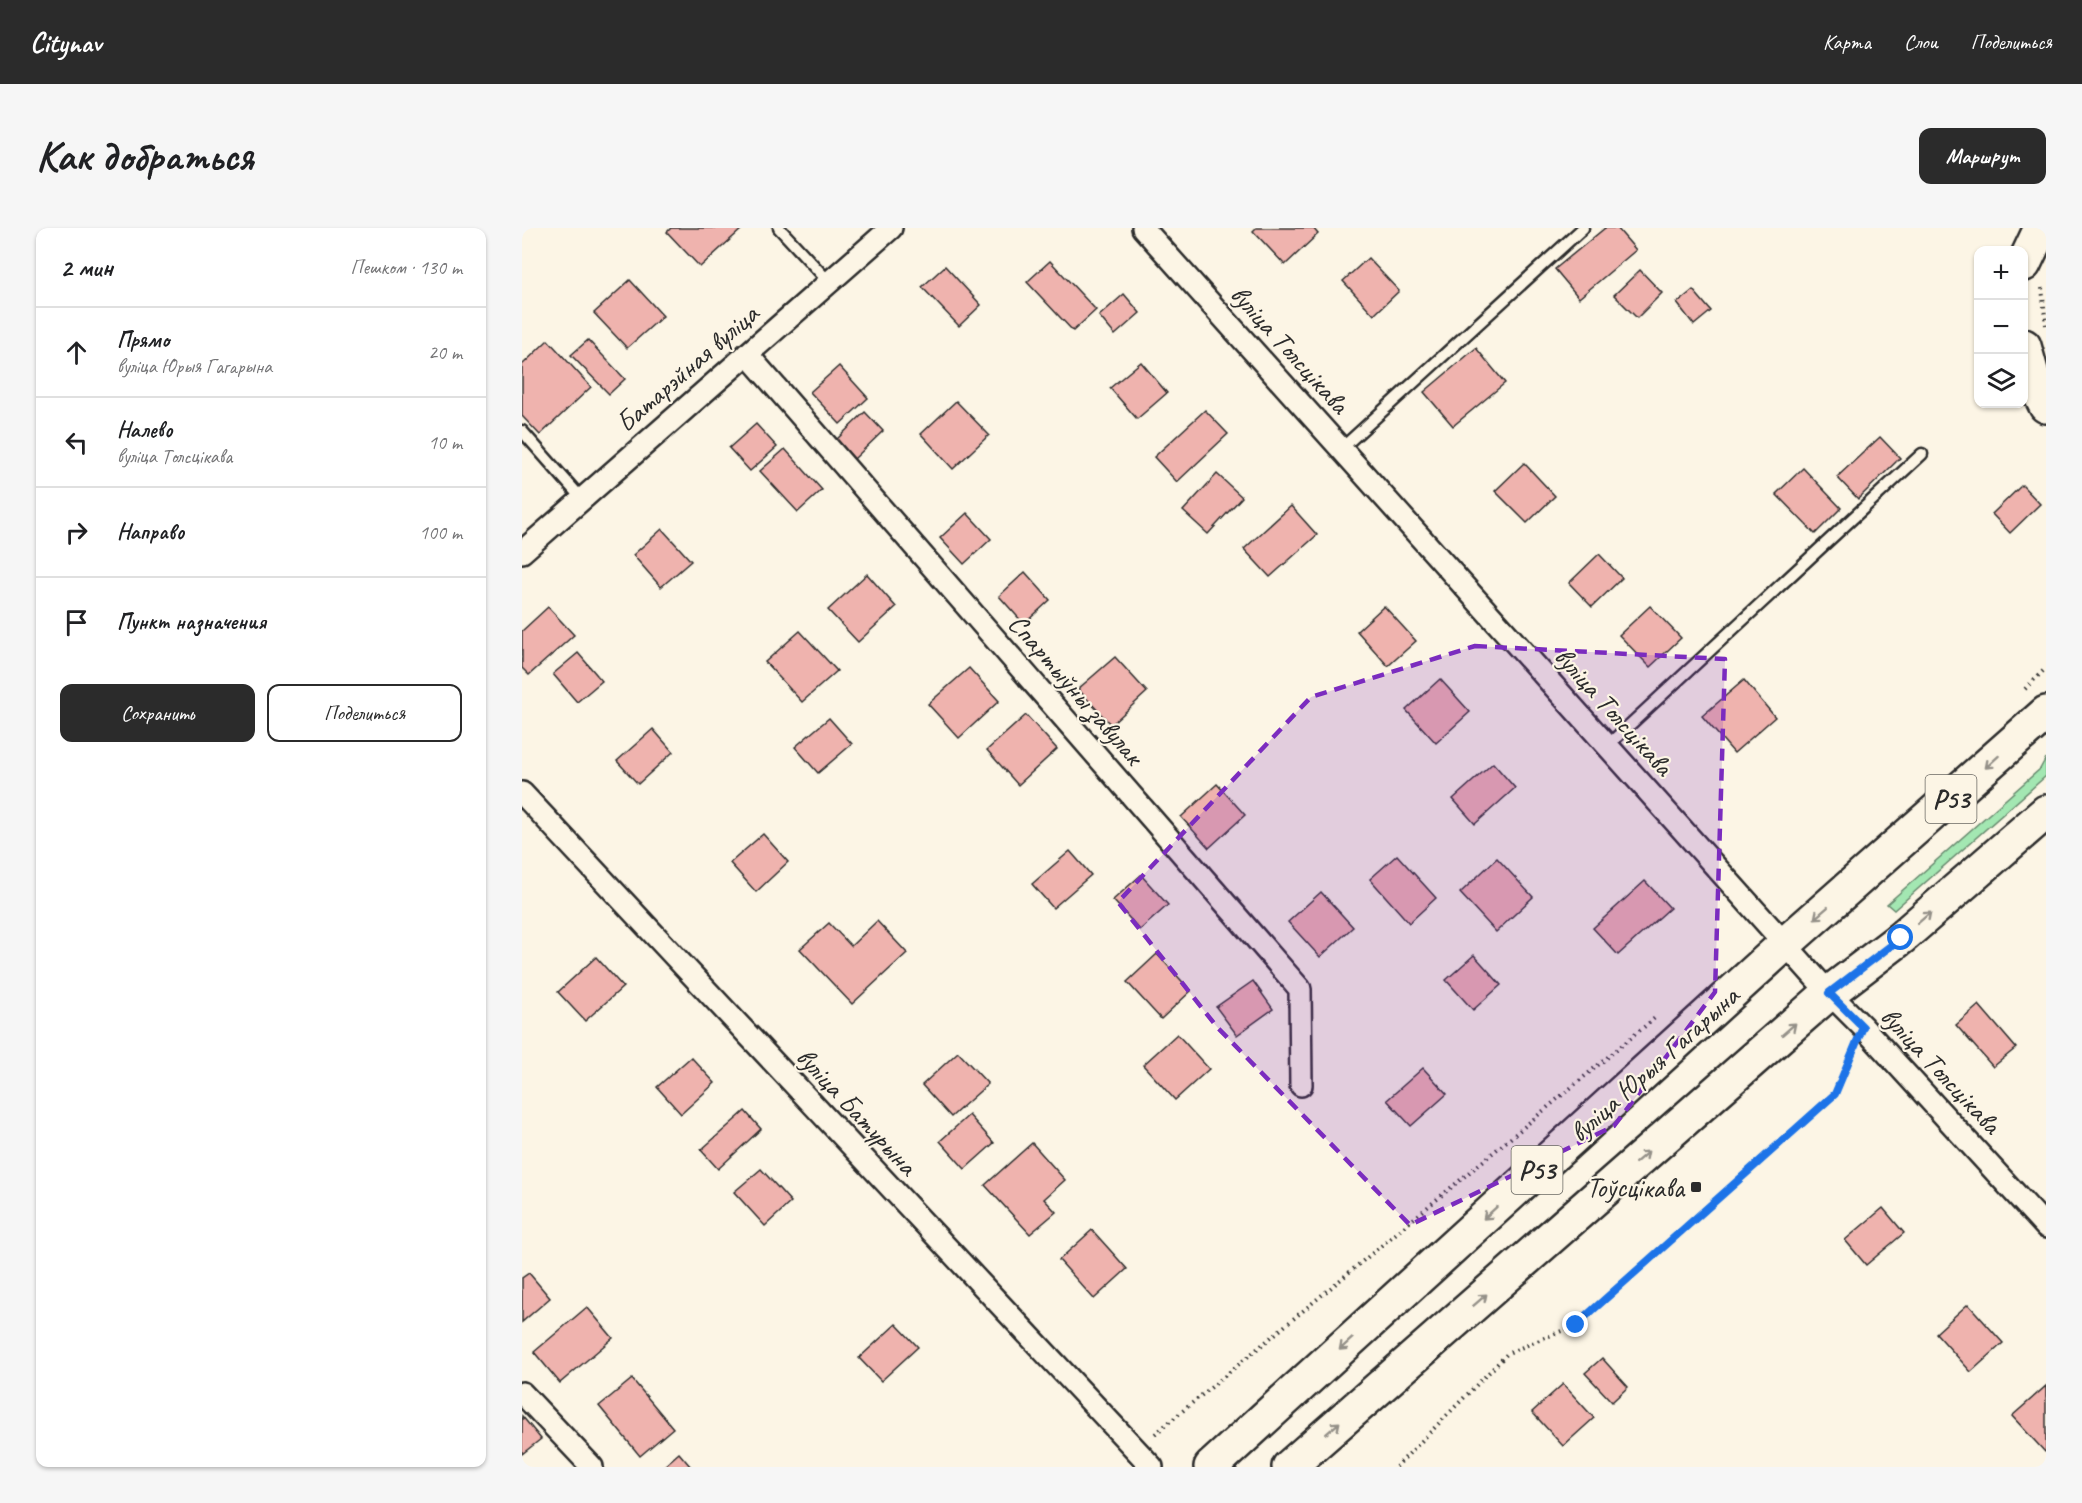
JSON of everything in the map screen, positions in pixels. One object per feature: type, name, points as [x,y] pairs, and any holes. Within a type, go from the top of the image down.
[{"type":"main road","points":[[2028,256],[2042,228]]},
{"type":"main road","points":[[2026,354],[2034,382],[2046,406]]},
{"type":"main road","name":"вуліца Юрыя Гагарына","points":[[1211,1467],[1785,945],[2046,713]]},
{"type":"main road","name":"Р53","points":[[1289,1467],[1829,993],[1901,938],[2046,812]]},
{"type":"street","name":"Батарэйная вуліца","points":[[522,552],[891,228]]},
{"type":"street","name":"вуліца Толсцікава","points":[[1143,228],[1785,945],[2046,1227]]},
{"type":"street","name":"Спартыўны завулак","points":[[747,354],[1300,989],[1301,1085]]},
{"type":"street","name":"вуліца Батурына","points":[[522,793],[1152,1467]]},
{"type":"street","points":[[522,1393],[592,1467]]},
{"type":"lane","points":[[779,228],[829,282]]},
{"type":"lane","points":[[1341,449],[1582,228]]},
{"type":"lane","points":[[522,431],[582,499]]},
{"type":"lane","points":[[1607,746],[1922,454]]},
{"type":"path","points":[[2046,279],[2042,290],[2046,326]]},
{"type":"path","points":[[1134,1450],[1659,1015]]},
{"type":"path","points":[[1396,1467],[1508,1353],[1576,1325],[1835,1094],[1863,1027]]},
{"type":"highlighted area","points":[[1475,646],[1725,659],[1715,992],[1614,1126],[1410,1225],[1217,1027],[1118,902],[1311,697]]},
{"type":"green space","points":[[2046,758],[2046,776],[1894,910],[1887,904],[2040,769]]},
{"type":"building","points":[[671,228],[743,228],[700,267],[667,232]]},
{"type":"building","points":[[1256,228],[1313,228],[1318,234],[1285,265],[1253,231]]},
{"type":"building","points":[[1605,228],[1617,228],[1636,250],[1579,298],[1555,269]]},
{"type":"building","points":[[1368,258],[1399,291],[1374,315],[1343,281]]},
{"type":"building","points":[[1050,261],[1096,310],[1073,331],[1027,282]]},
{"type":"building","points":[[945,266],[981,305],[959,326],[922,287]]},
{"type":"building","points":[[1640,270],[1662,293],[1637,318],[1614,295]]},
{"type":"building","points":[[630,280],[663,316],[627,348],[594,313]]},
{"type":"building","points":[[1693,290],[1711,311],[1694,325],[1677,303]]},
{"type":"building","points":[[1124,294],[1140,313],[1115,335],[1099,316]]},
{"type":"building","points":[[548,340],[591,387],[540,435],[522,416],[522,365]]},
{"type":"building","points":[[588,340],[625,379],[609,394],[571,355]]},
{"type":"building","points":[[1476,348],[1505,383],[1453,426],[1424,392]]},
{"type":"building","points":[[1141,362],[1167,393],[1137,419],[1110,388]]},
{"type":"building","points":[[839,366],[868,398],[840,424],[810,392]]},
{"type":"building","points":[[956,401],[989,435],[953,469],[921,434]]},
{"type":"building","points":[[1205,410],[1228,434],[1177,482],[1154,457]]},
{"type":"building","points":[[865,412],[883,431],[854,459],[836,440]]},
{"type":"building","points":[[756,424],[777,447],[750,471],[729,448]]},
{"type":"building","points":[[1880,437],[1900,458],[1858,499],[1837,477]]},
{"type":"building","points":[[785,449],[822,490],[798,512],[760,471]]},
{"type":"building","points":[[1524,463],[1555,496],[1527,523],[1495,491]]},
{"type":"building","points":[[1803,468],[1841,508],[1815,534],[1776,494]]},
{"type":"building","points":[[1217,474],[1242,497],[1208,534],[1183,511]]},
{"type":"building","points":[[2022,485],[2040,504],[2010,533],[1992,514]]},
{"type":"building","points":[[1291,506],[1317,535],[1270,577],[1244,549]]},
{"type":"building","points":[[967,513],[991,539],[964,564],[940,538]]},
{"type":"building","points":[[662,529],[691,561],[661,587],[633,555]]},
{"type":"building","points":[[1599,554],[1622,578],[1592,607],[1569,583]]},
{"type":"building","points":[[1025,572],[1050,600],[1024,624],[999,596]]},
{"type":"building","points":[[867,574],[896,607],[858,642],[828,610]]},
{"type":"building","points":[[1384,606],[1416,641],[1388,666],[1357,631]]},
{"type":"building","points":[[1650,606],[1681,638],[1650,667],[1619,635]]},
{"type":"building","points":[[548,607],[574,635],[529,675],[522,668],[522,631]]},
{"type":"building","points":[[800,631],[837,671],[802,702],[765,662]]},
{"type":"building","points":[[578,653],[602,681],[577,702],[553,674]]},
{"type":"building","points":[[1115,657],[1147,692],[1111,725],[1078,689]]},
{"type":"building","points":[[969,668],[999,701],[959,738],[928,704]]},
{"type":"building","points":[[1440,679],[1470,712],[1436,743],[1406,710]]},
{"type":"building","points":[[1744,680],[1775,717],[1734,753],[1702,716]]},
{"type":"building","points":[[1026,715],[1057,749],[1018,785],[987,750]]},
{"type":"building","points":[[829,718],[852,744],[818,773],[795,747]]},
{"type":"building","points":[[653,729],[673,752],[638,784],[617,761]]},
{"type":"building","points":[[1493,763],[1515,788],[1475,824],[1453,799]]},
{"type":"building","points":[[1217,784],[1245,815],[1209,848],[1181,817]]},
{"type":"building","points":[[763,834],[788,862],[756,892],[730,863]]},
{"type":"building","points":[[1070,851],[1091,875],[1053,908],[1032,884]]},
{"type":"building","points":[[1397,855],[1436,898],[1409,923],[1370,879]]},
{"type":"building","points":[[1497,858],[1533,897],[1496,932],[1460,893]]},
{"type":"building","points":[[1141,875],[1168,905],[1140,930],[1113,900]]},
{"type":"building","points":[[1645,881],[1670,908],[1618,955],[1593,928]]},
{"type":"building","points":[[1321,892],[1353,927],[1320,957],[1288,922]]},
{"type":"building","points":[[877,921],[907,953],[852,1004],[800,949],[829,923],[851,946]]},
{"type":"building","points":[[1157,954],[1191,991],[1161,1019],[1127,982]]},
{"type":"building","points":[[1474,955],[1501,985],[1473,1010],[1446,980]]},
{"type":"building","points":[[596,957],[623,987],[585,1021],[558,992]]},
{"type":"building","points":[[1253,981],[1273,1009],[1237,1035],[1216,1007]]},
{"type":"building","points":[[1979,1005],[2016,1048],[1993,1067],[1956,1025]]},
{"type":"building","points":[[1177,1034],[1209,1069],[1175,1100],[1143,1065]]},
{"type":"building","points":[[958,1052],[988,1084],[951,1117],[922,1085]]},
{"type":"building","points":[[691,1057],[715,1083],[681,1114],[657,1087]]},
{"type":"building","points":[[1423,1068],[1447,1094],[1411,1126],[1387,1100]]},
{"type":"building","points":[[745,1111],[761,1129],[718,1169],[701,1150]]},
{"type":"building","points":[[969,1115],[994,1143],[965,1169],[940,1141]]},
{"type":"building","points":[[1032,1143],[1065,1180],[1044,1199],[1056,1212],[1030,1234],[985,1185]]},
{"type":"building","points":[[761,1169],[791,1202],[765,1226],[734,1192]]},
{"type":"building","points":[[1883,1208],[1904,1233],[1866,1265],[1845,1240]]},
{"type":"building","points":[[1092,1230],[1127,1269],[1094,1299],[1059,1260]]},
{"type":"building","points":[[529,1273],[550,1298],[522,1322],[522,1278]]},
{"type":"building","points":[[1968,1304],[2003,1343],[1971,1372],[1936,1333]]},
{"type":"building","points":[[587,1307],[613,1338],[560,1383],[534,1352]]},
{"type":"building","points":[[896,1324],[918,1347],[881,1381],[859,1358]]},
{"type":"building","points":[[1602,1358],[1628,1387],[1612,1402],[1585,1373]]},
{"type":"building","points":[[632,1379],[673,1428],[640,1456],[599,1406]]},
{"type":"building","points":[[1563,1384],[1594,1418],[1563,1446],[1532,1412]]},
{"type":"building","points":[[2046,1386],[2046,1451],[2045,1452],[2012,1416]]},
{"type":"building","points":[[522,1416],[541,1439],[522,1454]]},
{"type":"building","points":[[679,1453],[691,1467],[663,1467]]},
{"type":"place","name":"Тоўсцікава","points":[[1696,1187]]},
{"type":"route","points":[[1576,1325],[1835,1094],[1863,1027],[1829,993],[1901,938]]}]
